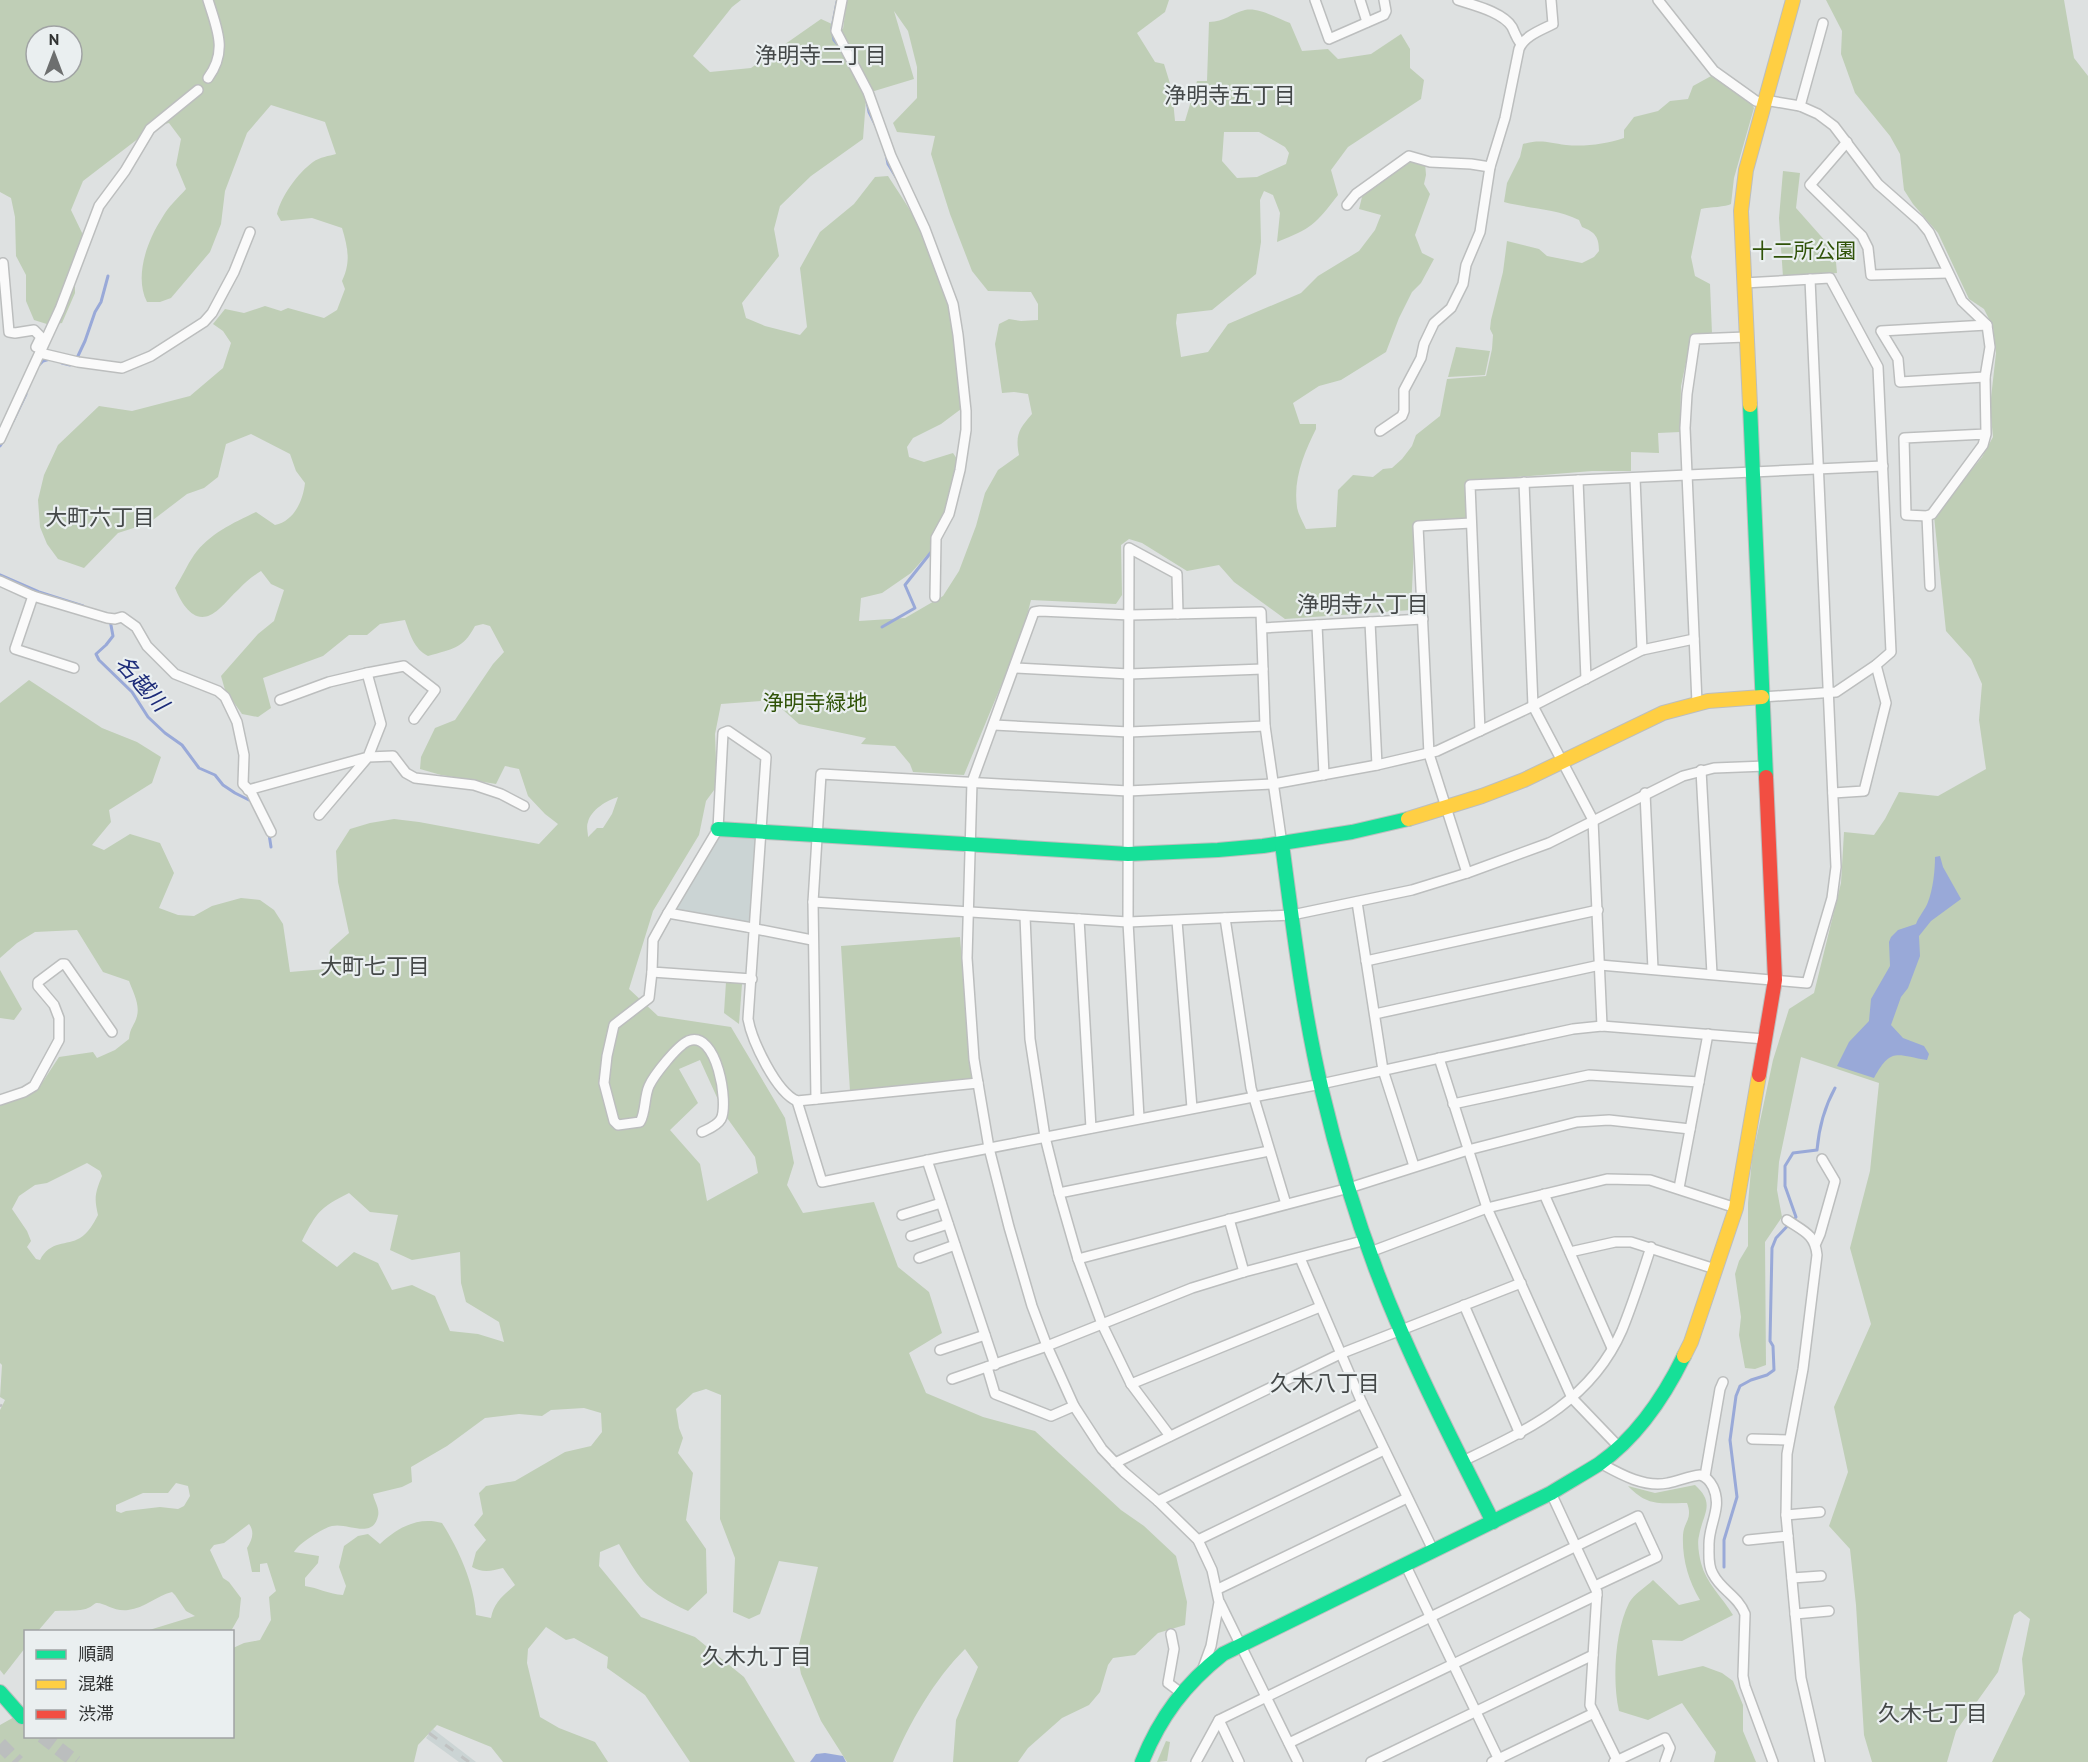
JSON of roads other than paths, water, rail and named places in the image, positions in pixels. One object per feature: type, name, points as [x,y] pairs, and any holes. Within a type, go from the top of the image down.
[{"type":"street","points":[[208,0],[220,40],[220,53],[208,78]]},
{"type":"street","points":[[842,0],[836,31],[868,92],[891,156],[926,229],[953,304],[958,335],[965,391],[966,430],[950,514],[936,538],[935,597]]},
{"type":"street","points":[[1315,0],[1329,39],[1384,15],[1386,11],[1384,0]]},
{"type":"street","points":[[1360,0],[1367,22]]},
{"type":"street","points":[[1458,0],[1492,11],[1501,17],[1512,26],[1514,35],[1521,44]]},
{"type":"street","points":[[1658,0],[1714,71],[1756,102],[1765,101],[1800,106],[1818,114],[1834,126],[1878,184],[1920,221],[1929,232],[1962,301],[1987,325],[1990,347],[1985,377],[1986,434],[1983,445],[1932,514],[1907,517],[1904,438],[1986,434]]},
{"type":"street","points":[[1142,1762],[1159,1722],[1180,1692],[1203,1668],[1241,1643],[1551,1493],[1600,1463],[1619,1447],[1653,1411],[1679,1369],[1691,1342],[1736,1208],[1775,980],[1741,197],[1793,0]]},
{"type":"street","points":[[1380,431],[1402,416],[1404,390],[1421,358],[1434,323],[1451,308],[1462,284],[1466,265],[1480,232],[1490,167],[1505,118],[1521,44],[1538,31],[1553,24],[1551,4]]},
{"type":"street","points":[[1800,106],[1823,23]]},
{"type":"street","points":[[0,439],[80,260],[93,217],[99,206],[125,171],[150,129],[198,90]]},
{"type":"street","points":[[1847,142],[1810,185],[1862,236],[1868,248],[1871,275],[1948,273]]},
{"type":"street","points":[[1347,205],[1356,194],[1409,156],[1430,162],[1490,167]]},
{"type":"street","points":[[3,263],[9,332],[34,330],[41,337],[36,347],[41,351],[78,363],[122,368],[151,356],[204,322],[212,313],[234,272],[250,232]]},
{"type":"street","points":[[718,829],[1128,854],[1221,851],[1282,844],[1360,830],[1482,796],[1563,762],[1657,715],[1697,703],[1836,692],[1891,652],[1878,367],[1830,278],[1744,283]]},
{"type":"street","points":[[1375,1014],[1600,965],[1807,983],[1835,881],[1810,279]]},
{"type":"street","points":[[1985,377],[1900,382],[1898,359],[1881,331],[1987,325]]},
{"type":"street","points":[[1697,703],[1685,428],[1687,394],[1695,339],[1746,337]]},
{"type":"street","points":[[1480,731],[1470,485],[1883,466]]},
{"type":"street","points":[[1635,478],[1642,650]]},
{"type":"street","points":[[1578,480],[1586,680]]},
{"type":"street","points":[[1524,482],[1533,706],[1593,820],[1602,1026]]},
{"type":"street","points":[[1927,516],[1930,586]]},
{"type":"street","points":[[1467,873],[1428,754],[1419,526],[1471,523]]},
{"type":"street","points":[[1139,1118],[1128,922],[1130,548],[1177,574],[1178,614]]},
{"type":"street","points":[[0,581],[33,596],[110,619],[122,617],[136,627],[147,646],[175,674],[218,691],[225,697],[237,722],[244,755],[243,784],[251,792],[271,832]]},
{"type":"street","points":[[33,596],[15,649],[74,668]]},
{"type":"street","points":[[1203,1668],[1211,1646],[1219,1602],[1218,1589],[1209,1562],[1198,1540],[1102,1449],[1074,1406],[1032,1306],[989,1148],[978,1083],[969,1002],[967,912],[972,782],[1034,612],[1130,615],[1261,612],[1265,726],[1292,915],[1330,1125],[1368,1246],[1400,1329],[1492,1522]]},
{"type":"street","points":[[1262,628],[1423,619]]},
{"type":"street","points":[[1370,622],[1377,765]]},
{"type":"street","points":[[1317,625],[1324,775]]},
{"type":"street","points":[[816,1099],[813,903],[821,774],[1128,791],[1273,784],[1428,754],[1533,706],[1642,650],[1694,639]]},
{"type":"street","points":[[1833,793],[1864,791],[1886,703],[1876,665]]},
{"type":"street","points":[[280,700],[329,682],[404,666],[435,690],[414,719]]},
{"type":"street","points":[[1014,668],[1129,674],[1263,669]]},
{"type":"street","points":[[319,815],[368,757],[381,724],[367,673]]},
{"type":"street","points":[[994,725],[1129,732],[1265,726]]},
{"type":"street","points":[[702,1132],[719,1123],[723,1114],[716,1061],[705,1043],[696,1039],[687,1041],[677,1050],[649,1086],[640,1122],[618,1125],[614,1121],[604,1083],[614,1025],[649,998],[653,940],[718,829],[723,733],[728,731],[766,757],[756,929],[748,1019],[750,1029],[774,1079],[789,1097],[797,1101],[978,1083]]},
{"type":"street","points":[[248,790],[368,757],[393,756],[406,773],[415,778],[474,784],[524,806]]},
{"type":"street","points":[[813,903],[1128,922],[1292,915],[1412,890],[1467,873],[1549,843],[1645,793],[1701,770],[1766,766]]},
{"type":"street","points":[[1701,770],[1712,974]]},
{"type":"street","points":[[1645,793],[1653,969]]},
{"type":"street","points":[[1357,902],[1383,1070],[1414,1166]]},
{"type":"street","points":[[1366,961],[1598,910]]},
{"type":"street","points":[[668,913],[813,940]]},
{"type":"street","points":[[1025,916],[1030,1039],[1045,1137],[1059,1193],[1078,1259],[1102,1324],[1131,1384],[1170,1436]]},
{"type":"street","points":[[1225,918],[1253,1097],[1286,1204]]},
{"type":"street","points":[[1079,919],[1091,1128]]},
{"type":"street","points":[[1177,921],[1192,1108]]},
{"type":"street","points":[[0,1100],[34,1086],[59,1040],[60,1024],[57,1011],[38,986],[38,982],[62,964],[65,964],[112,1032]]},
{"type":"street","points":[[652,972],[752,979]]},
{"type":"street","points":[[797,1101],[822,1182],[1321,1084],[1542,1035],[1602,1026],[1765,1039]]},
{"type":"street","points":[[1679,1188],[1708,1034]]},
{"type":"street","points":[[1439,1058],[1487,1208],[1572,1398],[1619,1447]]},
{"type":"street","points":[[1453,1104],[1589,1075],[1699,1082]]},
{"type":"street","points":[[1078,1259],[1349,1188],[1468,1150],[1590,1120],[1690,1129]]},
{"type":"street","points":[[1059,1193],[1269,1151]]},
{"type":"street","points":[[1820,1762],[1801,1678],[1786,1515],[1787,1454],[1803,1369],[1816,1243],[1834,1181],[1822,1159]]},
{"type":"street","points":[[927,1160],[985,1335],[995,1394],[1051,1416],[1074,1406]]},
{"type":"street","points":[[952,1379],[1047,1346],[1192,1288],[1300,1258],[1368,1246],[1487,1208],[1584,1183],[1618,1178],[1650,1180],[1736,1208]]},
{"type":"street","points":[[1544,1194],[1612,1348]]},
{"type":"street","points":[[902,1215],[941,1203]]},
{"type":"street","points":[[1229,1219],[1244,1272]]},
{"type":"street","points":[[1790,1222],[1808,1234],[1816,1243]]},
{"type":"street","points":[[911,1236],[948,1224]]},
{"type":"street","points":[[1570,1252],[1615,1242],[1631,1242],[1715,1269]]},
{"type":"street","points":[[919,1258],[955,1245]]},
{"type":"street","points":[[1463,1461],[1520,1434],[1550,1416],[1572,1398],[1600,1367],[1629,1313],[1651,1247]]},
{"type":"street","points":[[1300,1258],[1362,1403],[1433,1550]]},
{"type":"street","points":[[1115,1463],[1340,1354],[1521,1283]]},
{"type":"street","points":[[1464,1305],[1520,1434]]},
{"type":"street","points":[[1131,1384],[1320,1307]]},
{"type":"street","points":[[940,1350],[985,1335]]},
{"type":"street","points":[[1705,1476],[1723,1382]]},
{"type":"street","points":[[1158,1501],[1362,1403]]},
{"type":"street","points":[[1752,1439],[1789,1440]]},
{"type":"street","points":[[1198,1540],[1384,1450]]},
{"type":"street","points":[[1600,1463],[1620,1474],[1652,1484],[1670,1483],[1694,1475],[1705,1476],[1710,1480],[1717,1502],[1708,1537],[1710,1567],[1719,1582],[1742,1605],[1745,1614],[1743,1676],[1773,1762]]},
{"type":"street","points":[[1551,1493],[1596,1590],[1590,1705],[1617,1762],[1665,1738],[1670,1748],[1665,1762]]},
{"type":"street","points":[[1218,1589],[1407,1498]]},
{"type":"street","points":[[1786,1515],[1820,1512]]},
{"type":"street","points":[[1196,1762],[1219,1720],[1638,1516],[1657,1557],[1453,1664],[1289,1743]]},
{"type":"street","points":[[1748,1540],[1788,1536]]},
{"type":"street","points":[[1405,1564],[1477,1711],[1497,1761],[1594,1713]]},
{"type":"street","points":[[1792,1578],[1821,1576]]},
{"type":"street","points":[[1219,1602],[1299,1762]]},
{"type":"street","points":[[1795,1614],[1829,1611]]},
{"type":"street","points":[[1171,1634],[1174,1649],[1168,1683],[1180,1692]]},
{"type":"street","points":[[1371,1762],[1593,1655]]},
{"type":"street","points":[[0,1692],[22,1717]]},
{"type":"street","points":[[1219,1720],[1239,1762]]},
{"type":"water","points":[[1940,856],[1943,867],[1961,899],[1931,921],[1919,936],[1920,956],[1891,1025],[1903,1038],[1924,1046],[1929,1054],[1927,1060],[1901,1055],[1890,1057],[1874,1078],[1837,1066],[1849,1042],[1869,1021],[1871,999],[1890,966],[1889,942],[1891,937],[1898,930],[1916,924],[1927,905],[1934,874],[1935,857]]},
{"type":"water","points":[[816,1754],[843,1756],[846,1762],[810,1762]]},
{"type":"waterway","points":[[832,28],[837,2]]},
{"type":"waterway","points":[[833,34],[834,40],[840,47]]},
{"type":"waterway","points":[[867,101],[869,112],[877,128]]},
{"type":"waterway","points":[[886,154],[888,164],[896,177]]},
{"type":"waterway","points":[[62,363],[70,365],[77,358],[101,302],[108,276]]},
{"type":"waterway","points":[[38,366],[50,359]]},
{"type":"waterway","points":[[13,421],[26,394]]},
{"type":"waterway","points":[[0,446],[4,440]]},
{"type":"waterway","points":[[882,627],[915,608],[905,585],[932,551]]},
{"type":"waterway","name":"名越川","points":[[0,575],[39,592],[83,606]]},
{"type":"waterway","name":"名越川","points":[[110,620],[113,636],[96,654],[99,660],[132,692],[148,717],[182,745],[199,768],[215,775],[223,785],[253,802]]},
{"type":"waterway","name":"名越川","points":[[269,834],[271,847]]},
{"type":"waterway","points":[[1724,1567],[1724,1540],[1737,1497],[1730,1440],[1736,1396],[1740,1386],[1774,1370],[1773,1346],[1770,1341],[1772,1248],[1776,1238],[1796,1217],[1785,1186],[1785,1166],[1793,1153],[1817,1150],[1823,1118],[1835,1088]]},
{"type":"tunnel","points":[[45,1738],[76,1762]]},
{"type":"tunnel","points":[[0,1744],[18,1762]]},
{"type":"railway","points":[[429,1733],[469,1762]]},
{"type":"district","name":"浄明寺二丁目","points":[[821,55]]},
{"type":"district","name":"浄明寺五丁目","points":[[1230,95]]},
{"type":"district","name":"大町六丁目","points":[[100,517]]},
{"type":"district","name":"浄明寺六丁目","points":[[1363,604]]},
{"type":"district","name":"大町七丁目","points":[[375,966]]},
{"type":"district","name":"久木八丁目","points":[[1325,1383]]},
{"type":"district","name":"久木九丁目","points":[[757,1656]]},
{"type":"district","name":"久木七丁目","points":[[1933,1713]]},
{"type":"park label","name":"十二所公園","points":[[1804,251]]},
{"type":"park label","name":"浄明寺緑地","points":[[815,703]]}]
